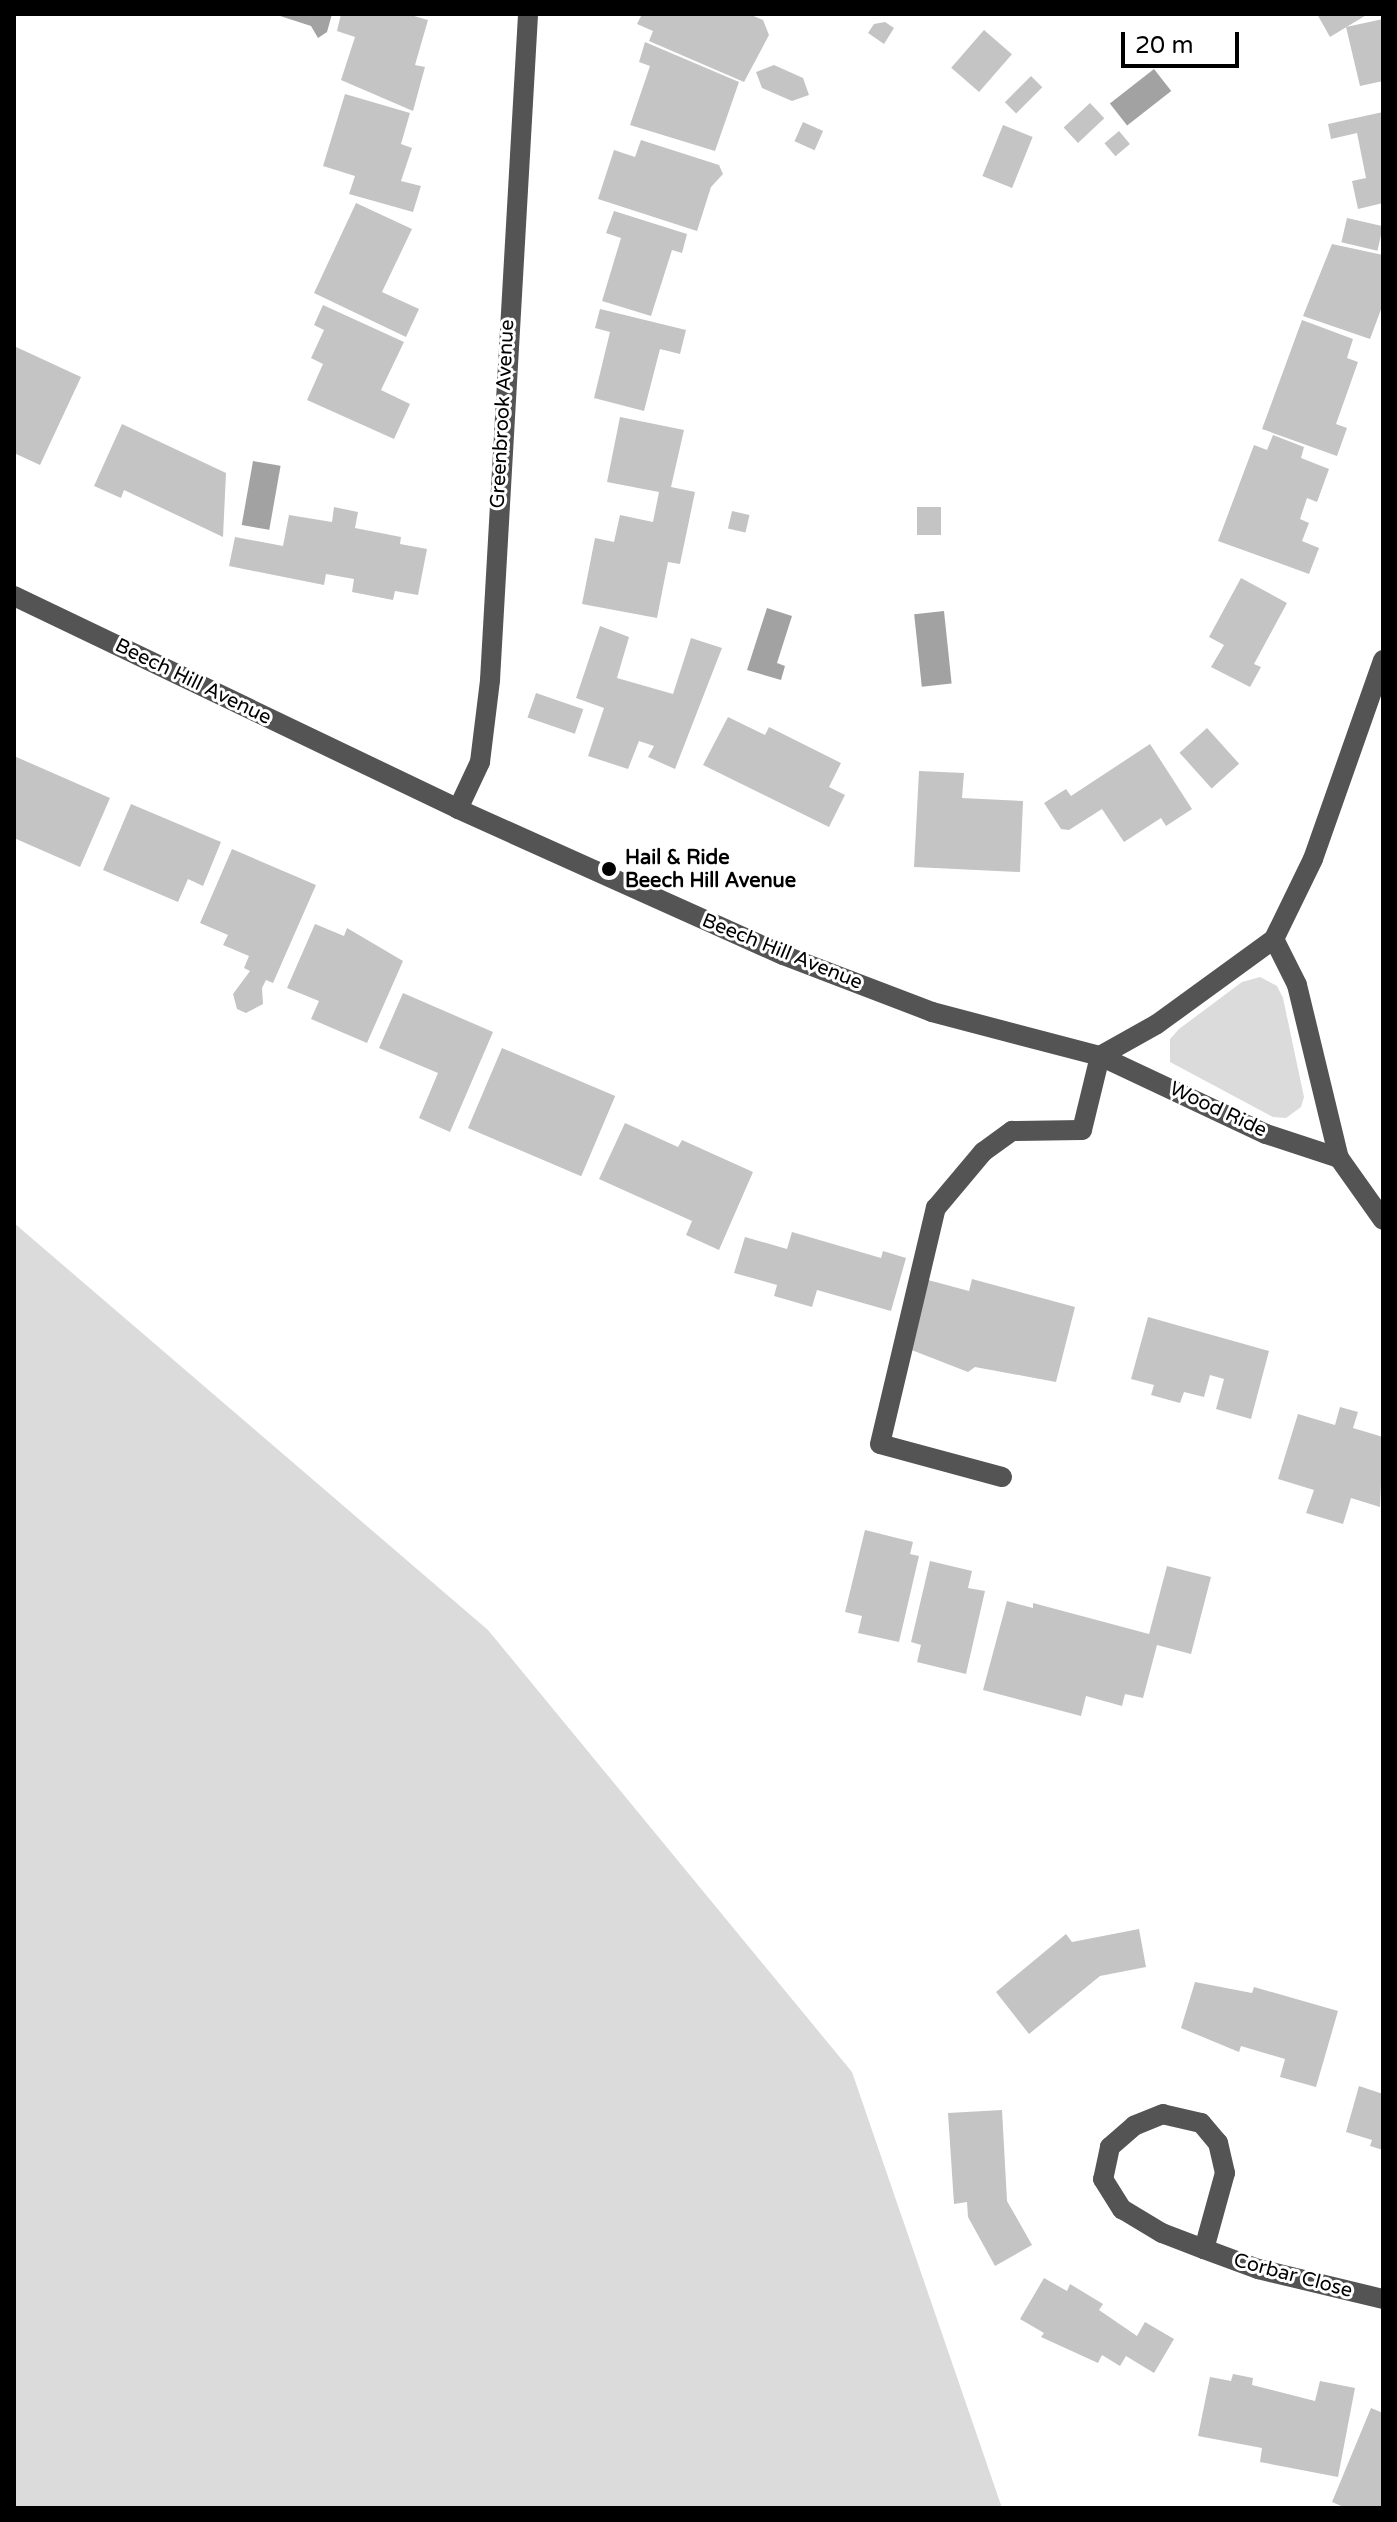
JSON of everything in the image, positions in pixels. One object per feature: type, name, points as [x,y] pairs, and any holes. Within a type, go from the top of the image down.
[{"type":"street","name":"Greenbrook Avenue","points":[[458,809],[480,762],[490,680],[528,14]]},
{"type":"street","name":"Beech Hill Avenue","points":[[14,596],[458,809],[812,966],[932,1012],[1100,1056]]},
{"type":"street","points":[[1002,1477],[880,1444],[936,1208],[983,1152],[1012,1131],[1082,1130],[1100,1056],[1157,1024],[1274,939],[1313,859],[1383,660]]},
{"type":"street","points":[[1274,939],[1297,985],[1339,1158],[1383,1220]]},
{"type":"street","name":"Wood Ride","points":[[1100,1056],[1266,1134],[1339,1158]]},
{"type":"street","name":"Corbar Close","points":[[1204,2249],[1225,2173],[1218,2143],[1201,2123],[1163,2114],[1134,2126],[1110,2147],[1103,2179],[1122,2209],[1162,2233],[1204,2249],[1258,2269],[1383,2299]]},
{"type":"shaded area","points":[[274,14],[332,14],[327,32],[318,38],[311,26]]},
{"type":"shaded area","points":[[1154,69],[1171,91],[1127,126],[1110,103]]},
{"type":"shaded area","points":[[253,461],[281,466],[269,530],[242,525]]},
{"type":"shaded area","points":[[767,608],[792,616],[777,663],[785,666],[781,680],[747,670]]},
{"type":"shaded area","points":[[944,611],[952,684],[922,687],[914,614]]},
{"type":"shaded area","points":[[1260,977],[1277,986],[1283,998],[1304,1097],[1301,1107],[1286,1118],[1273,1117],[1170,1062],[1170,1039],[1179,1029],[1242,982]]},
{"type":"shaded area","points":[[14,1223],[488,1630],[852,2072],[1002,2508],[14,2508]]},
{"type":"building","points":[[341,14],[407,14],[428,20],[415,65],[425,67],[413,111],[341,80],[355,37],[337,31]]},
{"type":"building","points":[[642,14],[749,14],[763,20],[769,35],[744,82],[649,41],[653,31],[637,24]]},
{"type":"building","points":[[1317,14],[1368,14],[1330,37]]},
{"type":"building","points":[[1383,19],[1383,81],[1360,86],[1346,27]]},
{"type":"building","points":[[885,22],[894,28],[884,44],[868,33],[874,24]]},
{"type":"building","points":[[984,30],[1012,54],[979,92],[951,68]]},
{"type":"building","points":[[645,42],[739,82],[715,151],[630,125],[650,66],[639,62]]},
{"type":"building","points":[[774,65],[803,78],[809,95],[792,101],[762,88],[756,72]]},
{"type":"building","points":[[1031,76],[1042,87],[1016,113],[1005,102]]},
{"type":"building","points":[[345,94],[410,113],[401,144],[412,148],[401,181],[421,186],[413,212],[349,194],[355,176],[323,166]]},
{"type":"building","points":[[1090,103],[1104,118],[1078,143],[1064,128]]},
{"type":"building","points":[[1383,112],[1383,203],[1358,209],[1352,181],[1366,178],[1357,133],[1331,139],[1328,124]]},
{"type":"building","points":[[803,122],[823,131],[815,150],[794,141]]},
{"type":"building","points":[[1003,125],[1033,137],[1012,188],[982,176]]},
{"type":"building","points":[[1119,131],[1130,144],[1115,156],[1104,143]]},
{"type":"building","points":[[641,140],[719,165],[723,174],[711,187],[697,231],[598,199],[614,150],[635,157]]},
{"type":"building","points":[[356,203],[412,229],[382,292],[419,309],[406,337],[314,293]]},
{"type":"building","points":[[614,211],[687,234],[682,253],[672,250],[651,316],[602,301],[621,238],[606,233]]},
{"type":"building","points":[[1347,218],[1383,226],[1377,251],[1341,242]]},
{"type":"building","points":[[1332,244],[1383,255],[1383,304],[1370,339],[1303,316]]},
{"type":"building","points":[[323,305],[404,342],[381,390],[410,404],[394,439],[307,400],[323,364],[311,358],[324,330],[314,325]]},
{"type":"building","points":[[600,309],[686,330],[680,354],[660,349],[644,411],[594,398],[610,332],[595,328]]},
{"type":"building","points":[[1302,320],[1353,339],[1347,358],[1358,362],[1336,424],[1347,428],[1337,456],[1262,429]]},
{"type":"building","points":[[14,346],[81,377],[40,465],[14,453]]},
{"type":"building","points":[[620,417],[684,430],[671,487],[695,492],[680,564],[668,562],[657,618],[582,604],[595,538],[614,542],[620,515],[653,522],[659,492],[607,482]]},
{"type":"building","points":[[122,424],[226,473],[223,537],[124,490],[121,498],[94,486]]},
{"type":"building","points":[[1273,435],[1304,447],[1301,458],[1329,469],[1317,502],[1307,498],[1300,519],[1309,523],[1302,541],[1319,548],[1309,574],[1218,541],[1254,445],[1267,450]]},
{"type":"building","points":[[334,507],[358,512],[355,528],[401,537],[400,544],[427,549],[418,595],[395,591],[393,600],[352,592],[354,579],[326,574],[324,585],[229,566],[235,537],[283,546],[289,515],[332,522]]},
{"type":"building","points":[[917,507],[941,507],[941,535],[917,535]]},
{"type":"building","points":[[732,511],[750,515],[745,533],[728,529]]},
{"type":"building","points":[[1241,578],[1287,603],[1254,664],[1261,667],[1250,687],[1211,667],[1224,645],[1209,637]]},
{"type":"building","points":[[600,626],[629,637],[617,678],[673,694],[691,638],[722,648],[675,769],[648,757],[654,746],[639,741],[628,769],[588,756],[604,708],[576,698]]},
{"type":"building","points":[[536,693],[583,709],[575,734],[528,718]]},
{"type":"building","points":[[728,717],[765,735],[769,727],[841,763],[829,787],[845,795],[829,827],[703,765]]},
{"type":"building","points":[[1207,728],[1239,764],[1212,788],[1180,753]]},
{"type":"building","points":[[1150,744],[1192,809],[1166,826],[1161,818],[1124,842],[1102,809],[1069,830],[1061,829],[1044,803],[1066,789],[1071,796]]},
{"type":"building","points":[[14,756],[110,798],[80,867],[14,838]]},
{"type":"building","points":[[919,771],[964,773],[962,798],[1023,801],[1020,872],[914,867]]},
{"type":"building","points":[[131,804],[221,842],[203,886],[188,879],[178,902],[103,870]]},
{"type":"building","points":[[232,849],[316,885],[273,983],[266,980],[262,988],[263,1004],[246,1013],[237,1009],[233,994],[250,971],[244,968],[249,956],[223,945],[228,935],[200,923]]},
{"type":"building","points":[[315,924],[344,936],[347,928],[403,961],[367,1043],[311,1019],[319,1001],[287,988]]},
{"type":"building","points":[[403,993],[493,1032],[450,1132],[419,1118],[438,1073],[379,1048]]},
{"type":"building","points":[[502,1048],[615,1096],[581,1176],[468,1128]]},
{"type":"building","points":[[625,1123],[678,1147],[682,1140],[753,1172],[719,1250],[686,1235],[692,1221],[599,1179]]},
{"type":"building","points":[[792,1232],[881,1258],[883,1251],[906,1258],[891,1311],[817,1290],[812,1307],[774,1296],[777,1285],[734,1273],[745,1237],[787,1249]]},
{"type":"building","points":[[972,1279],[1075,1307],[1056,1382],[975,1367],[968,1372],[909,1349],[928,1280],[969,1291]]},
{"type":"building","points":[[1148,1317],[1269,1351],[1251,1419],[1216,1409],[1224,1379],[1210,1375],[1204,1397],[1184,1392],[1180,1403],[1151,1395],[1154,1385],[1131,1379]]},
{"type":"building","points":[[1340,1407],[1358,1412],[1353,1428],[1383,1437],[1380,1507],[1351,1498],[1343,1524],[1306,1513],[1314,1490],[1278,1479],[1298,1414],[1335,1425]]},
{"type":"building","points":[[865,1530],[913,1542],[910,1554],[919,1556],[899,1642],[858,1633],[862,1616],[845,1612]]},
{"type":"building","points":[[930,1561],[972,1571],[968,1588],[985,1591],[966,1674],[917,1662],[921,1645],[911,1642]]},
{"type":"building","points":[[1167,1566],[1211,1577],[1191,1654],[1157,1645],[1143,1698],[1125,1694],[1122,1706],[1086,1696],[1081,1716],[983,1690],[1007,1601],[1033,1608],[1033,1603],[1149,1634]]},
{"type":"building","points":[[1139,1929],[1146,1967],[1100,1976],[1029,2034],[996,1992],[1066,1934],[1072,1942]]},
{"type":"building","points":[[1195,1982],[1252,1993],[1254,1987],[1338,2011],[1316,2087],[1280,2077],[1285,2059],[1241,2046],[1239,2052],[1181,2028]]},
{"type":"building","points":[[1359,2086],[1383,2094],[1383,2150],[1370,2146],[1372,2140],[1346,2132]]},
{"type":"building","points":[[1002,2110],[1007,2201],[1032,2245],[995,2266],[968,2217],[967,2202],[954,2204],[948,2113]]},
{"type":"building","points":[[1044,2278],[1067,2291],[1070,2284],[1103,2304],[1099,2310],[1137,2336],[1145,2322],[1174,2339],[1154,2373],[1126,2356],[1120,2366],[1102,2355],[1098,2363],[1041,2337],[1044,2333],[1020,2319]]},
{"type":"building","points":[[1233,2374],[1253,2378],[1252,2385],[1315,2401],[1320,2381],[1355,2388],[1338,2477],[1260,2462],[1262,2448],[1198,2436],[1210,2377],[1231,2381]]},
{"type":"building","points":[[1371,2408],[1383,2413],[1383,2508],[1346,2508],[1332,2502]]},
{"type":"place","name":"Hail & Ride Beech Hill Avenue","points":[[609,869]]}]
